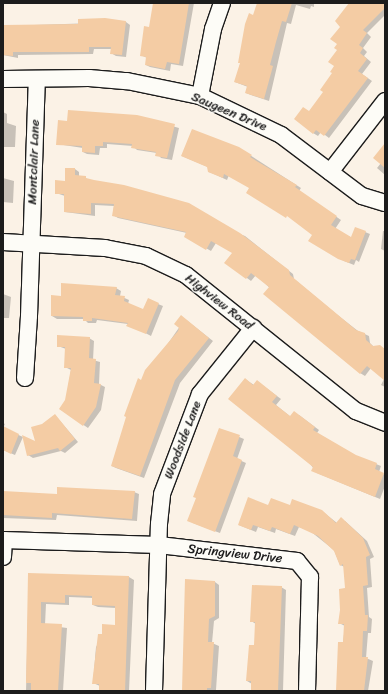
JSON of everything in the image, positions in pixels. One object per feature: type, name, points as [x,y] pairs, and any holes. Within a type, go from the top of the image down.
[{"type":"street","points":[[200,96],[213,29],[222,3]]},
{"type":"street","name":"Saugeen Drive","points":[[3,79],[37,80],[89,78],[127,81],[200,96],[281,135],[362,196],[385,203]]},
{"type":"street","name":"Montclair Lane","points":[[25,378],[37,80]]},
{"type":"street","points":[[330,172],[385,101]]},
{"type":"street","name":"Highview Road","points":[[3,242],[105,248],[146,256],[186,275],[356,411],[385,423]]},
{"type":"street","name":"Woodside Lane","points":[[159,546],[162,494],[200,394],[253,328]]},
{"type":"street","points":[[3,540],[3,558]]},
{"type":"street","name":"Springview Drive","points":[[3,540],[159,546],[297,561],[310,577],[307,691]]},
{"type":"street","points":[[154,691],[159,546]]},
{"type":"building","points":[[153,3],[189,3],[179,64],[167,62],[165,69],[145,65],[146,57],[140,56],[144,26],[149,27]]},
{"type":"building","points":[[257,3],[292,3],[286,22],[282,21],[270,65],[273,66],[264,99],[245,93],[247,86],[234,82],[240,63],[238,63],[245,24],[249,13],[253,15]]},
{"type":"building","points":[[349,3],[385,3],[385,8],[363,30],[367,33],[359,45],[363,48],[360,53],[367,59],[358,71],[368,78],[324,136],[316,130],[313,134],[294,119],[303,107],[309,111],[323,92],[320,90],[332,73],[330,72],[334,66],[328,62],[337,50],[334,48],[337,44],[330,39],[340,27],[335,21]]},
{"type":"building","points":[[105,18],[126,21],[122,55],[110,54],[111,47],[89,47],[89,52],[13,52],[13,56],[3,55],[3,25],[78,24],[78,19]]},
{"type":"building","points":[[68,110],[137,115],[175,124],[167,158],[155,156],[156,152],[131,148],[132,144],[103,142],[103,146],[95,146],[95,153],[82,152],[82,146],[56,145],[58,120],[67,121]]},
{"type":"building","points":[[192,129],[239,147],[252,155],[250,157],[297,185],[295,187],[337,216],[331,225],[351,237],[355,227],[366,231],[355,260],[351,259],[349,263],[338,259],[308,241],[312,235],[287,216],[286,218],[246,193],[249,188],[224,174],[223,178],[208,172],[207,167],[181,156]]},
{"type":"building","points":[[385,143],[385,168],[373,158]]},
{"type":"building","points":[[65,168],[75,168],[75,175],[86,176],[86,178],[94,180],[124,185],[189,203],[240,233],[289,270],[290,275],[356,330],[365,333],[366,340],[373,346],[380,345],[385,349],[385,381],[367,366],[360,374],[263,294],[269,287],[251,273],[246,279],[224,263],[232,253],[211,241],[206,250],[184,237],[186,232],[112,216],[114,204],[91,203],[91,214],[64,212],[64,194],[55,194],[55,180],[65,181]]},
{"type":"building","points":[[61,283],[117,287],[115,295],[125,296],[124,301],[143,309],[148,298],[159,303],[146,334],[126,326],[128,323],[92,318],[92,321],[83,321],[83,317],[51,316],[51,295],[61,296]]},
{"type":"building","points":[[181,315],[209,338],[175,380],[140,476],[111,466],[126,417],[124,416],[138,378],[141,380],[145,370],[178,331],[179,328],[174,324]]},
{"type":"building","points":[[57,335],[90,337],[89,358],[96,359],[94,383],[101,384],[96,407],[83,426],[59,409],[65,400],[71,368],[64,368],[65,347],[57,347]]},
{"type":"building","points":[[245,378],[253,385],[257,380],[277,396],[272,402],[290,416],[294,411],[315,427],[313,430],[356,455],[377,463],[375,469],[384,473],[375,497],[311,471],[313,467],[228,399]]},
{"type":"building","points":[[55,414],[75,439],[60,451],[58,448],[27,456],[22,435],[35,441],[31,427],[42,424]]},
{"type":"building","points":[[3,426],[19,434],[11,454],[3,450]]},
{"type":"building","points":[[219,428],[240,435],[233,456],[242,460],[215,532],[187,521],[196,498],[193,497]]},
{"type":"building","points":[[57,487],[135,491],[132,519],[52,513],[52,518],[3,515],[3,491],[57,494]]},
{"type":"building","points":[[248,497],[268,505],[271,498],[290,505],[292,499],[322,510],[336,523],[341,517],[363,538],[370,555],[366,557],[368,585],[363,586],[365,615],[368,615],[367,631],[363,631],[362,657],[368,657],[364,691],[336,691],[338,642],[343,642],[344,624],[338,624],[340,610],[339,589],[345,588],[343,564],[340,566],[334,551],[318,536],[294,525],[290,534],[272,527],[270,531],[253,525],[251,530],[238,525]]},
{"type":"building","points":[[28,573],[129,576],[125,691],[99,691],[99,684],[92,684],[98,634],[102,634],[102,624],[115,625],[115,606],[92,605],[92,596],[65,595],[65,603],[41,602],[41,623],[62,624],[58,691],[31,691],[31,683],[26,683]]},
{"type":"building","points":[[185,579],[215,581],[215,616],[209,619],[208,642],[214,642],[211,688],[207,688],[207,691],[182,691]]},
{"type":"building","points":[[252,585],[282,586],[278,691],[251,691],[251,681],[246,681],[249,645],[254,645],[255,622],[250,622]]}]
